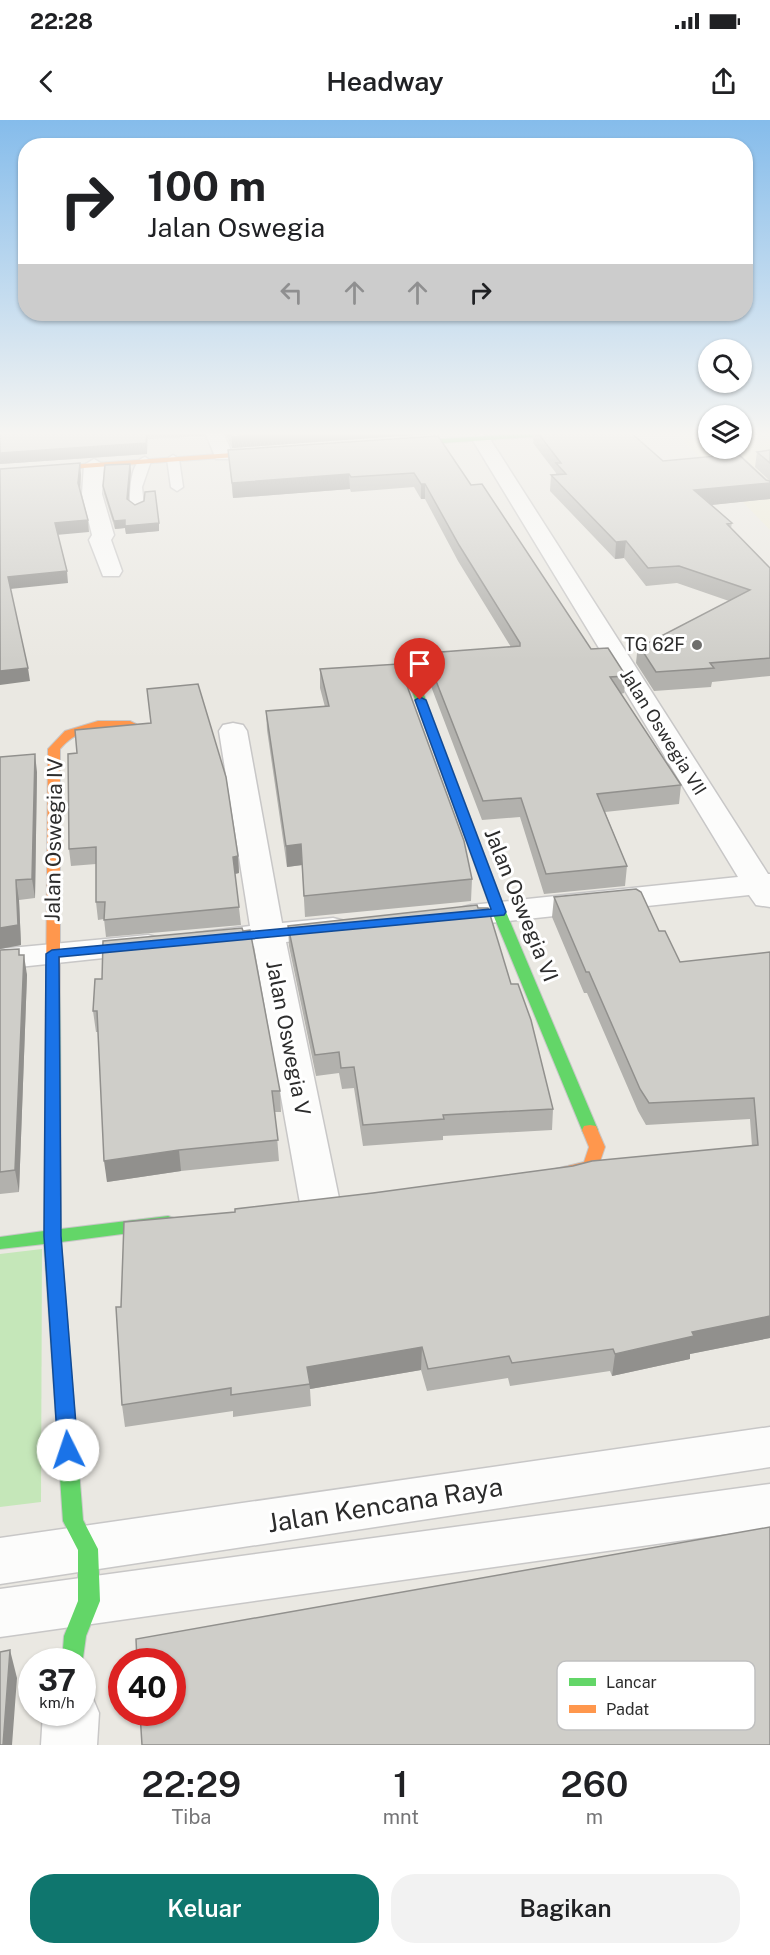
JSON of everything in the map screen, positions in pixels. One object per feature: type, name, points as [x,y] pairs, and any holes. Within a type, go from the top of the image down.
[{"type":"street","points":[[96,508],[103,535],[100,540],[111,571]]},
{"type":"street","name":"Jalan Oswegia VII","points":[[516,508],[766,890]]},
{"type":"street","name":"Jalan Oswegia VI","points":[[405,658],[499,912],[597,1147],[591,1166],[571,1172],[537,1176]]},
{"type":"street","name":"Jalan Oswegia IV","points":[[74,1626],[72,1541],[52,1236],[54,749],[60,737],[69,730],[87,725],[130,724]]},
{"type":"street","name":"Jalan Oswegia V","points":[[233,731],[268,934],[320,1203]]},
{"type":"street","points":[[441,918],[766,890]]},
{"type":"street","points":[[0,959],[361,925]]},
{"type":"street","points":[[0,1243],[180,1220]]},
{"type":"street","name":"Jalan Kencana Raya","points":[[0,1561],[72,1541],[770,1447]]},
{"type":"street","points":[[0,1613],[74,1626],[770,1506]]},
{"type":"street","points":[[69,1745],[70,1726]]},
{"type":"shaded area","points":[[749,508],[770,508],[770,530]]},
{"type":"green space","points":[[42,1249],[41,1502],[0,1507],[0,1254]]},
{"type":"building","points":[[0,508],[85,508],[88,520],[55,523],[67,571],[8,577],[28,668],[0,671]]},
{"type":"building","points":[[110,508],[157,508],[159,523],[125,526],[125,520],[114,521]]},
{"type":"building","points":[[438,508],[498,508],[591,649],[608,648],[626,676],[610,677],[681,785],[597,794],[627,866],[546,874],[521,798],[483,801],[429,663],[432,663],[428,653],[520,646],[520,643]]},
{"type":"building","points":[[583,508],[715,508],[732,523],[727,524],[770,568],[770,658],[710,663],[714,668],[656,672],[638,644],[646,644],[750,590],[679,566],[648,568],[626,541],[616,542]]},
{"type":"building","points":[[399,664],[464,841],[472,879],[304,896],[301,844],[286,846],[266,711],[329,706],[320,669]]},
{"type":"building","points":[[198,684],[226,777],[238,856],[233,857],[239,907],[104,920],[105,902],[96,902],[96,847],[69,849],[68,754],[77,753],[75,730],[151,723],[147,689]]},
{"type":"building","points":[[35,754],[32,879],[16,880],[18,925],[0,928],[0,757]]},
{"type":"building","points":[[636,889],[641,892],[659,931],[665,931],[680,962],[770,952],[770,1316],[692,1332],[694,1336],[615,1354],[613,1349],[512,1363],[509,1356],[428,1369],[422,1347],[307,1367],[310,1384],[231,1395],[231,1388],[122,1405],[116,1307],[121,1307],[124,1222],[235,1212],[235,1209],[373,1193],[573,1166],[592,1161],[758,1145],[754,1098],[649,1103],[640,1089],[554,897]]},
{"type":"building","points":[[477,905],[478,908],[488,908],[511,984],[518,984],[531,1020],[553,1109],[443,1115],[444,1119],[363,1125],[354,1067],[341,1068],[339,1052],[315,1055],[288,926]]},
{"type":"building","points":[[242,928],[243,931],[250,930],[280,1091],[272,1091],[278,1140],[179,1150],[104,1161],[97,1011],[93,1011],[95,979],[102,979],[103,941]]},
{"type":"building","points":[[19,949],[19,955],[24,955],[15,1170],[0,1172],[0,950]]},
{"type":"building","points":[[770,1527],[770,1745],[142,1745],[141,1726],[186,1726],[186,1648],[136,1648],[136,1639]]},
{"type":"building","points":[[10,1650],[3,1745],[0,1745],[0,1652]]},
{"type":"traffic: fast","points":[[405,658],[499,912],[590,1130]]},
{"type":"traffic: fast","points":[[53,991],[52,1236],[73,1521],[88,1549],[89,1601],[75,1636],[74,1648]]},
{"type":"traffic: fast","points":[[0,1243],[168,1222]]},
{"type":"traffic: slow","points":[[53,991],[54,749],[61,740],[78,729],[98,725],[130,724]]},
{"type":"traffic: slow","points":[[553,1175],[591,1166],[597,1147],[590,1130]]},
{"type":"place","name":"TG 62F","points":[[697,645]]},
{"type":"route","points":[[68,1450],[52,1236],[52,954],[499,912],[420,700]]}]
